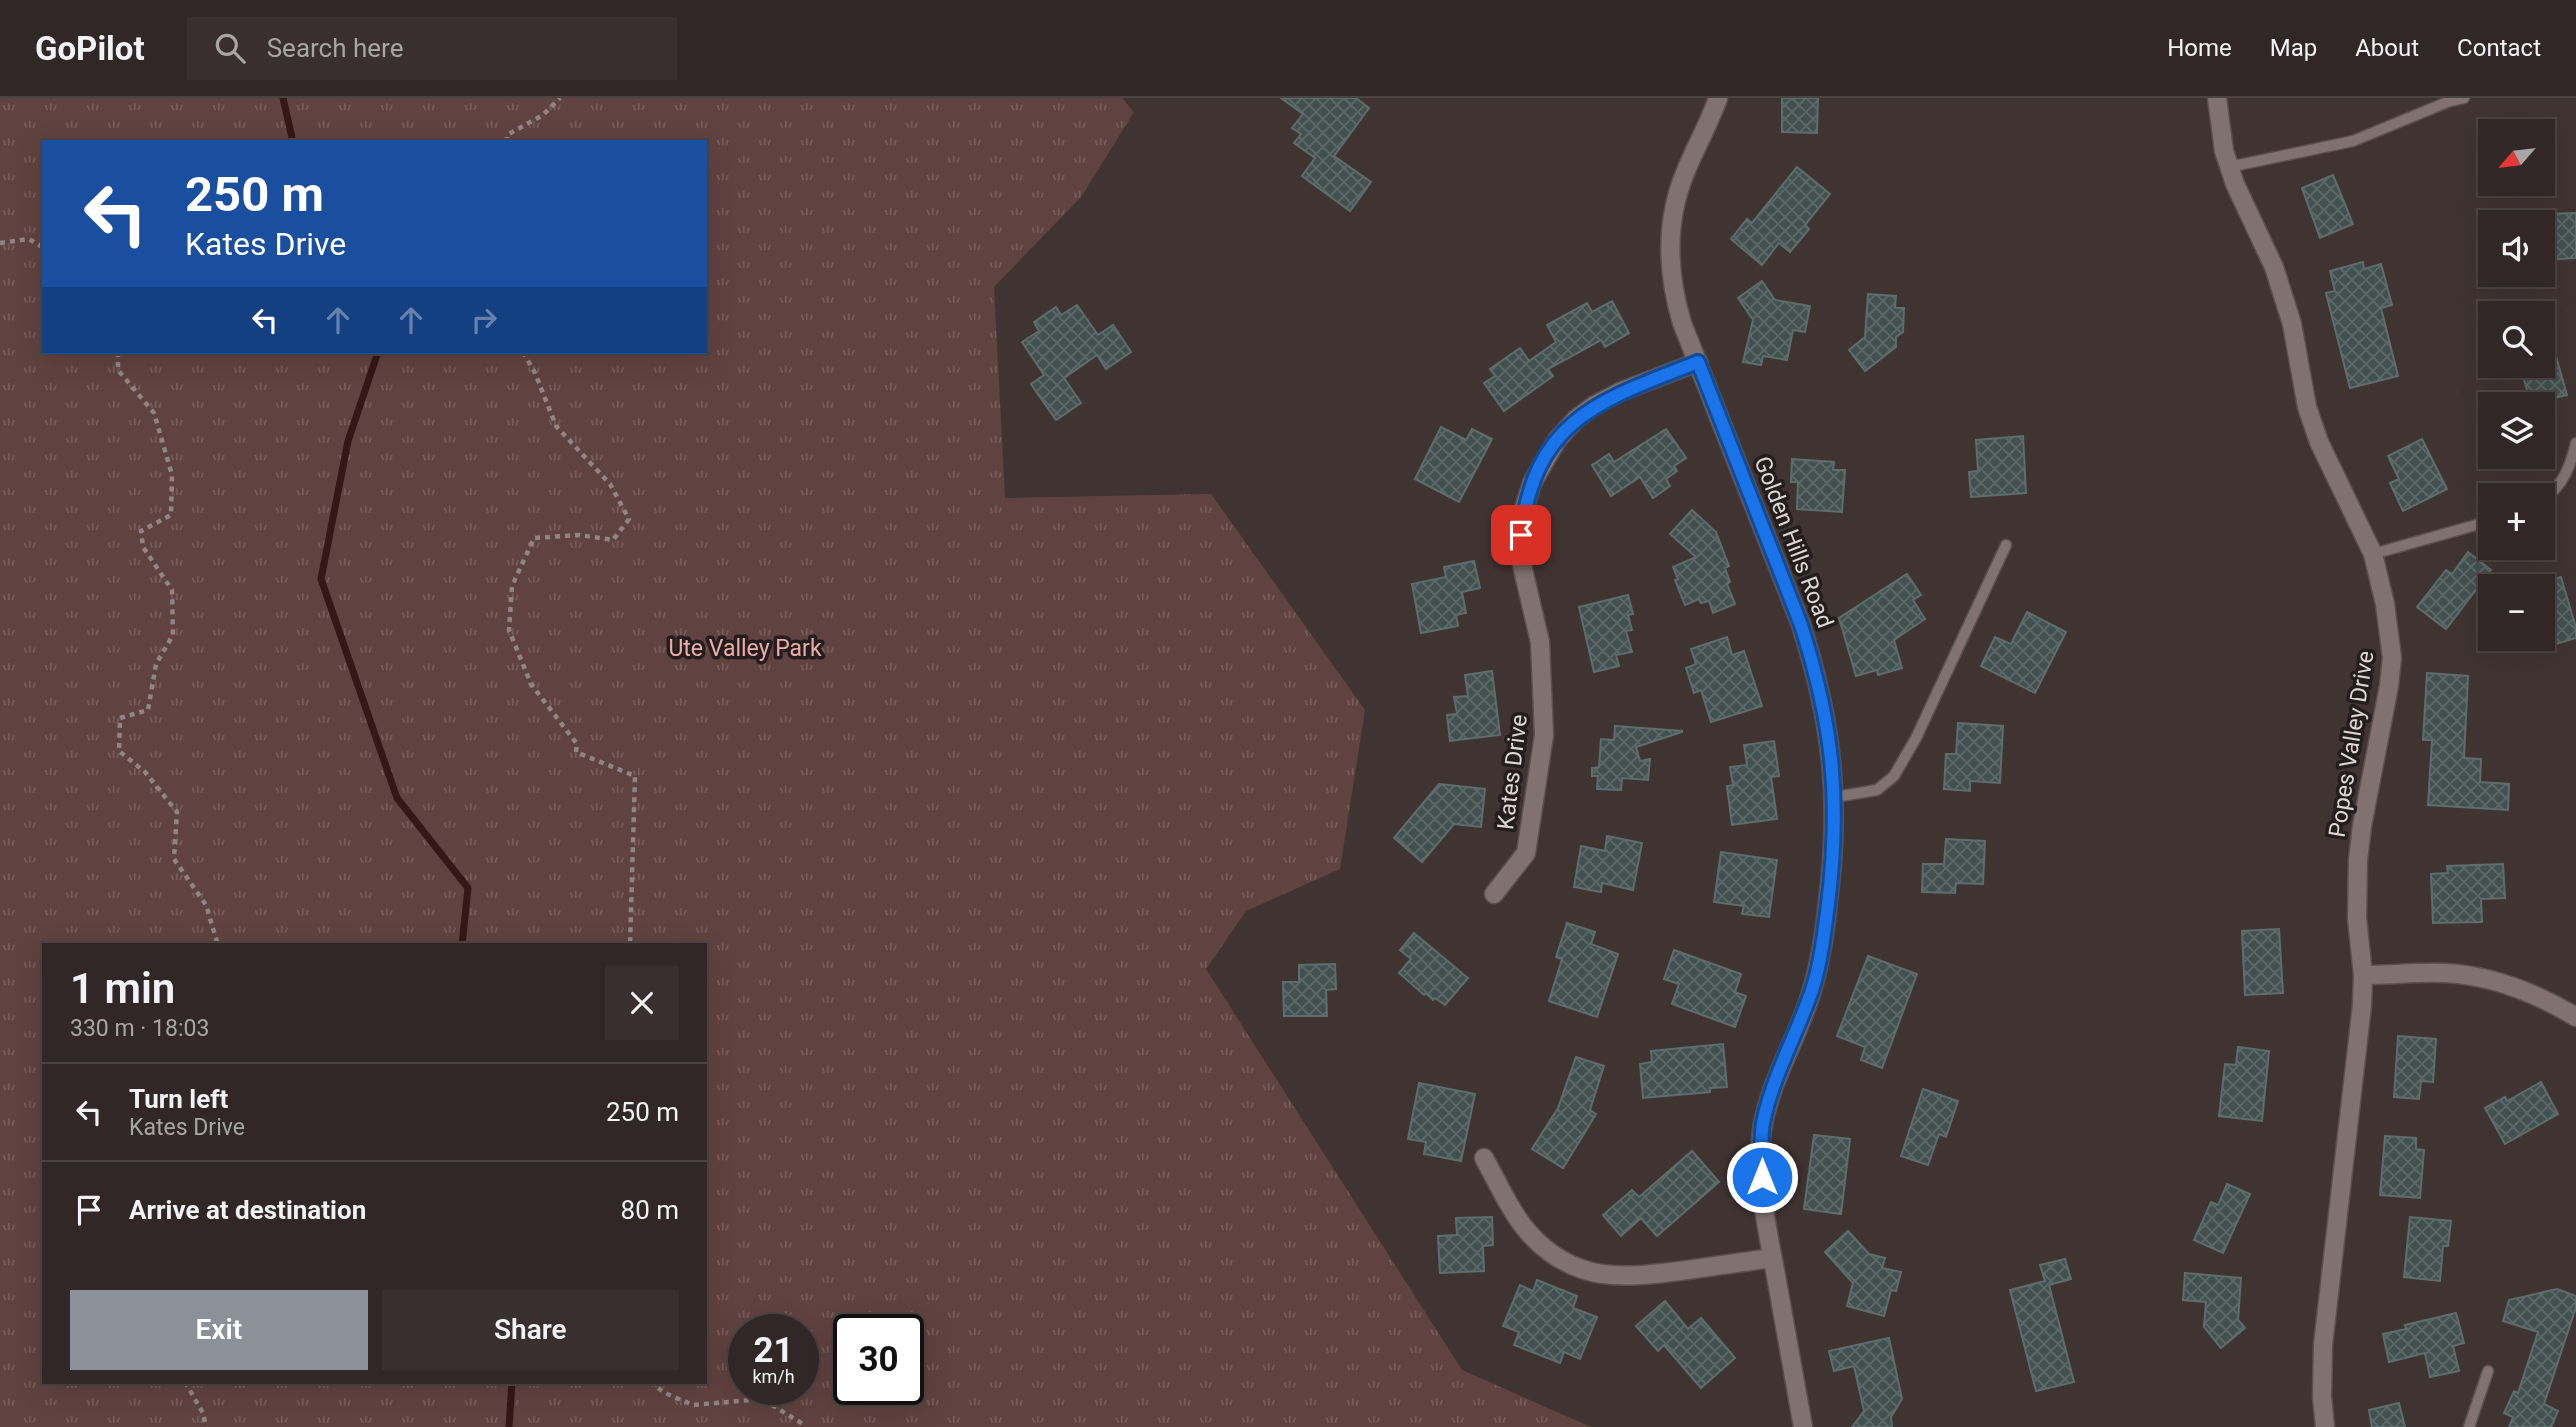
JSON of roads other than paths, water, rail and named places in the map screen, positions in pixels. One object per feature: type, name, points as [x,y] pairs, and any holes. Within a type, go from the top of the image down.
[{"type":"street","name":"Golden Hills Road","points":[[1718,98],[1684,175],[1671,226],[1670,273],[1682,323],[1814,664],[1830,745],[1835,797],[1835,836],[1822,956],[1811,993],[1770,1097],[1763,1125],[1763,1204],[1803,1427]]},
{"type":"street","name":"Popes Valley Drive","points":[[2217,98],[2224,151],[2274,267],[2292,324],[2307,407],[2319,442],[2373,554],[2385,604],[2392,658],[2359,849],[2357,918],[2362,1005],[2323,1345],[2322,1397],[2325,1427]]},
{"type":"street","name":"Kates Drive","points":[[1494,894],[1526,853],[1544,735],[1540,642],[1521,561],[1524,509],[1531,482],[1557,440],[1576,419],[1595,405],[1620,392],[1698,362]]},
{"type":"street","points":[[2362,975],[2444,973],[2475,977],[2544,998],[2576,1017]]},
{"type":"street","points":[[1484,1158],[1516,1216],[1530,1234],[1548,1250],[1591,1273],[1610,1277],[1635,1277],[1772,1258]]},
{"type":"lane","points":[[2230,167],[2353,141],[2450,101],[2464,98]]},
{"type":"lane","points":[[2555,489],[2563,479],[2576,443]]},
{"type":"lane","points":[[2373,554],[2478,524]]},
{"type":"lane","points":[[1835,797],[1877,790],[1894,775],[1916,738],[2006,545]]},
{"type":"lane","points":[[2469,1427],[2488,1371]]},
{"type":"waterway","points":[[283,98],[293,140]]},
{"type":"waterway","points":[[377,354],[348,441],[321,579],[397,798],[468,888],[462,943]]},
{"type":"waterway","points":[[509,1427],[512,1384]]},
{"type":"park label","name":"Ute Valley Park","points":[[745,648]]}]
